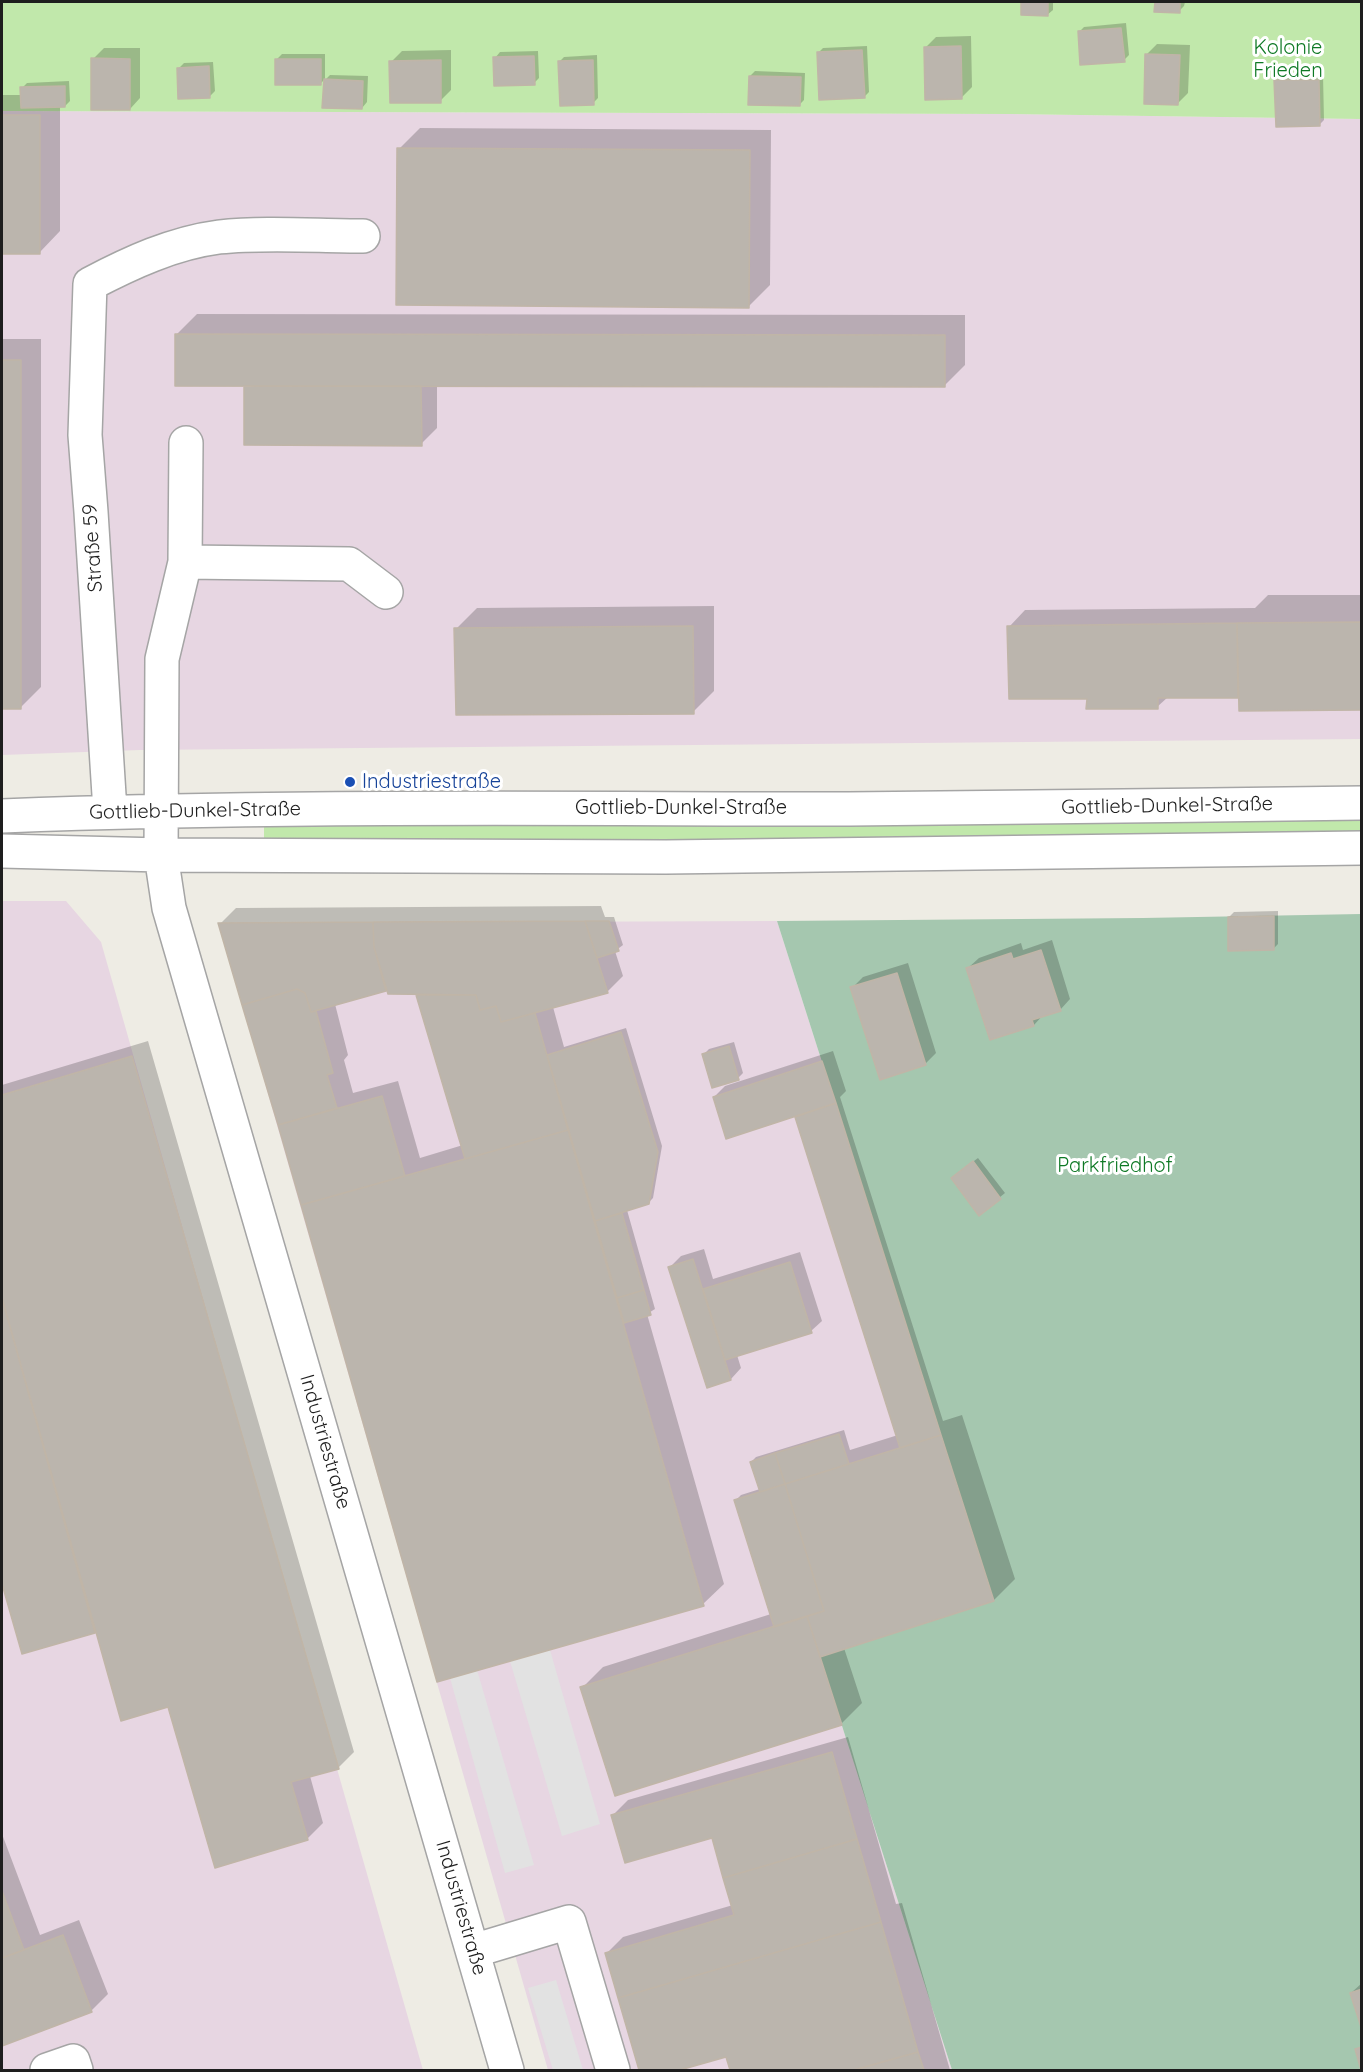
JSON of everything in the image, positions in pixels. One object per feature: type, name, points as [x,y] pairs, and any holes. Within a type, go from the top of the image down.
[{"type":"street","name":"Straße 59","points":[[110,811],[85,435],[90,284],[158,253],[220,237],[363,236]]},
{"type":"street","name":"Industriestraße","points":[[186,443],[185,562],[162,659],[161,855],[169,908],[507,2070]]},
{"type":"street","points":[[185,562],[349,564],[386,592]]},
{"type":"street","name":"Gottlieb-Dunkel-Straße","points":[[2,816],[161,810],[860,808],[1362,803]]},
{"type":"street","name":"Gottlieb-Dunkel-Straße","points":[[2,851],[161,855],[666,857],[1362,848]]},
{"type":"street","points":[[473,1951],[568,1922],[613,2070]]},
{"type":"street","points":[[47,2070],[72,2061],[76,2070]]},
{"type":"shaded area","points":[[2,111],[1010,114],[1361,119],[1361,739],[140,750],[2,755]]},
{"type":"shaded area","points":[[2,901],[66,901],[101,942],[423,2070],[2,2070]]},
{"type":"shaded area","points":[[777,921],[994,1601],[820,1657],[952,2070],[548,2070],[219,923]]},
{"type":"shaded area","points":[[550,1650],[600,1824],[562,1836],[510,1661]]},
{"type":"shaded area","points":[[477,1670],[534,1865],[505,1873],[450,1678]]},
{"type":"shaded area","points":[[556,1980],[583,2070],[553,2070],[528,1988]]},
{"type":"green space","name":"Kolonie Frieden","points":[[2,2],[1361,2],[1361,119],[1010,114],[2,111]]},
{"type":"green space","points":[[1361,815],[1362,839],[264,842],[264,823]]},
{"type":"green space","name":"Parkfriedhof","points":[[1361,914],[1361,2070],[952,2070],[820,1657],[994,1601],[777,921]]},
{"type":"building","points":[[1021,2],[1048,2],[1048,16],[1021,15]]},
{"type":"building","points":[[1155,2],[1180,2],[1180,13],[1154,12]]},
{"type":"building","points":[[1121,28],[1125,62],[1080,65],[1078,31]]},
{"type":"building","points":[[961,46],[962,99],[925,100],[924,47]]},
{"type":"building","points":[[862,50],[865,98],[819,100],[817,52]]},
{"type":"building","points":[[1145,54],[1180,55],[1178,105],[1144,104]]},
{"type":"building","points":[[534,56],[535,85],[494,86],[493,57]]},
{"type":"building","points":[[91,58],[130,59],[130,110],[91,110]]},
{"type":"building","points":[[275,59],[321,59],[321,85],[275,85]]},
{"type":"building","points":[[441,60],[441,103],[390,103],[389,61]]},
{"type":"building","points":[[593,60],[594,105],[560,106],[558,61]]},
{"type":"building","points":[[209,66],[210,98],[178,99],[177,68]]},
{"type":"building","points":[[749,76],[801,77],[800,106],[748,105]]},
{"type":"building","points":[[324,79],[363,81],[362,109],[322,108]]},
{"type":"building","points":[[1274,80],[1319,80],[1320,126],[1276,127]]},
{"type":"building","points":[[65,86],[65,107],[21,108],[20,87]]},
{"type":"building","points":[[2,115],[40,115],[40,254],[2,254]]},
{"type":"building","points":[[397,148],[750,150],[749,308],[396,305]]},
{"type":"building","points":[[175,334],[945,335],[945,387],[175,386]]},
{"type":"building","points":[[2,360],[21,360],[21,709],[2,709]]},
{"type":"building","points":[[244,386],[421,386],[422,446],[244,445]]},
{"type":"building","points":[[1362,622],[1362,710],[1239,711],[1237,623]]},
{"type":"building","points":[[1237,623],[1238,698],[1158,698],[1158,709],[1086,709],[1087,699],[1009,699],[1007,626]]},
{"type":"building","points":[[693,626],[694,714],[456,715],[454,628]]},
{"type":"building","points":[[1274,916],[1274,950],[1228,951],[1228,917]]},
{"type":"building","points":[[585,921],[608,993],[501,1022],[496,1006],[480,1010],[476,995],[388,994],[374,947],[373,922]]},
{"type":"building","points":[[585,921],[609,921],[619,951],[597,958]]},
{"type":"building","points":[[373,922],[374,947],[386,991],[311,1012],[305,993],[297,989],[242,1005],[218,923]]},
{"type":"building","points":[[1041,950],[1061,1011],[1032,1020],[1034,1026],[990,1040],[966,968],[1011,953],[1013,959]]},
{"type":"building","points":[[897,973],[926,1065],[880,1080],[850,987]]},
{"type":"building","points":[[297,989],[305,993],[311,1012],[316,1011],[333,1073],[327,1075],[337,1108],[278,1125],[242,1005]]},
{"type":"building","points":[[416,995],[476,995],[480,1010],[496,1006],[501,1022],[535,1013],[568,1130],[465,1159]]},
{"type":"building","points":[[621,1032],[658,1152],[649,1204],[595,1221],[547,1055]]},
{"type":"building","points":[[729,1046],[739,1080],[712,1088],[702,1054]]},
{"type":"building","points":[[132,1056],[339,1769],[291,1782],[308,1840],[215,1868],[168,1707],[121,1721],[2,1298],[2,1095]]},
{"type":"building","points":[[822,1061],[836,1103],[726,1139],[713,1097]]},
{"type":"building","points":[[382,1096],[405,1176],[301,1205],[278,1125]]},
{"type":"building","points":[[836,1103],[941,1435],[900,1448],[795,1117]]},
{"type":"building","points":[[568,1130],[704,1606],[437,1682],[301,1205]]},
{"type":"building","points":[[973,1161],[1001,1199],[979,1216],[951,1178]]},
{"type":"building","points":[[622,1213],[644,1290],[617,1298],[595,1221]]},
{"type":"building","points":[[693,1259],[731,1380],[707,1388],[668,1267]]},
{"type":"building","points":[[790,1262],[812,1333],[725,1360],[703,1289]]},
{"type":"building","points":[[644,1290],[651,1315],[624,1323],[617,1298]]},
{"type":"building","points":[[2,1298],[95,1633],[22,1654],[2,1584]]},
{"type":"building","points":[[839,1434],[849,1464],[785,1484],[775,1453]]},
{"type":"building","points":[[941,1435],[994,1601],[820,1657],[807,1616],[824,1611],[785,1484]]},
{"type":"building","points":[[775,1453],[785,1484],[760,1492],[750,1462]]},
{"type":"building","points":[[785,1484],[824,1611],[774,1627],[734,1500]]},
{"type":"building","points":[[807,1616],[842,1725],[615,1796],[580,1687]]},
{"type":"building","points":[[832,1752],[857,1839],[723,1878],[712,1838],[625,1863],[611,1815]]},
{"type":"building","points":[[857,1839],[881,1922],[618,1998],[605,1953],[734,1915],[723,1878]]},
{"type":"building","points":[[2,1891],[24,1950],[2,1958]]},
{"type":"building","points":[[881,1922],[918,2052],[854,2070],[730,2070],[726,2057],[680,2070],[639,2070],[618,1998]]},
{"type":"building","points":[[63,1935],[92,2012],[2,2046],[2,1958]]},
{"type":"building","points":[[1362,1989],[1362,2030],[1350,1993]]},
{"type":"building","points":[[1362,2047],[1362,2070],[1361,2070],[1355,2049]]},
{"type":"building","points":[[918,2052],[924,2070],[854,2070]]},
{"type":"place","name":"Industriestraße","points":[[350,782]]}]
